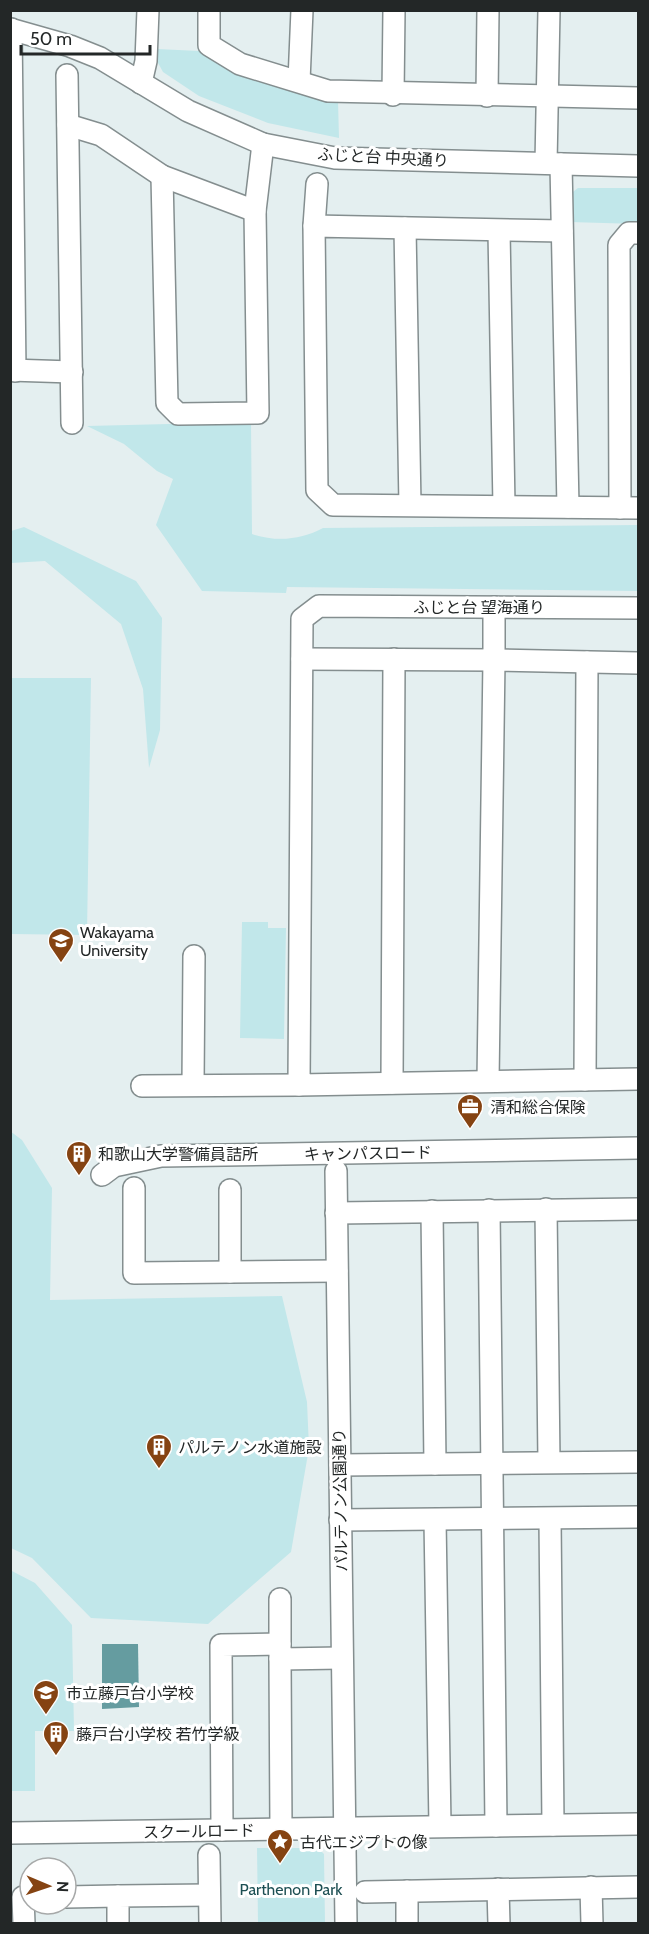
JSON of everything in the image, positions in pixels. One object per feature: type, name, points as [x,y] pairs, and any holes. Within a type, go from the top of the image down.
[{"type":"street","points":[[141,82],[147,62],[148,10]]},
{"type":"street","points":[[209,10],[209,45],[240,64],[300,81],[328,92],[639,98]]},
{"type":"street","points":[[300,81],[302,10]]},
{"type":"street","points":[[393,95],[394,10]]},
{"type":"street","points":[[487,96],[488,10]]},
{"type":"street","points":[[549,10],[547,98],[562,231],[568,507]]},
{"type":"street","points":[[11,29],[13,370],[72,372]]},
{"type":"street","name":"ふじと台 中央通り","points":[[11,29],[90,54],[188,111],[263,144],[335,158],[639,166]]},
{"type":"street","points":[[67,75],[72,423]]},
{"type":"street","points":[[68,125],[101,135],[162,176],[255,212]]},
{"type":"street","points":[[162,176],[167,403],[178,414],[258,413],[255,212],[263,144]]},
{"type":"street","points":[[317,184],[314,226],[317,490],[333,505],[629,508],[620,245],[629,233],[639,233]]},
{"type":"street","points":[[314,226],[562,231]]},
{"type":"street","points":[[405,228],[410,505]]},
{"type":"street","points":[[499,231],[504,506]]},
{"type":"street","name":"ふじと台 望海通り","points":[[302,659],[302,619],[319,606],[639,608]]},
{"type":"street","points":[[488,1081],[494,607]]},
{"type":"street","points":[[299,1085],[302,659],[639,663]]},
{"type":"street","points":[[392,1083],[394,660]]},
{"type":"street","points":[[585,1080],[586,662]]},
{"type":"street","points":[[193,1085],[194,956]]},
{"type":"street","points":[[142,1086],[639,1079]]},
{"type":"street","name":"キャンパスロード","points":[[102,1175],[114,1166],[161,1156],[639,1148]]},
{"type":"street","name":"パルテノン公園通り","points":[[336,1171],[346,1923]]},
{"type":"street","points":[[134,1188],[134,1273],[337,1271]]},
{"type":"street","points":[[230,1190],[230,1272]]},
{"type":"street","points":[[546,1209],[549,1462]]},
{"type":"street","points":[[336,1213],[639,1209]]},
{"type":"street","points":[[489,1210],[496,1826]]},
{"type":"street","points":[[432,1211],[435,1464]]},
{"type":"street","points":[[340,1465],[639,1462]]},
{"type":"street","points":[[340,1520],[639,1517]]},
{"type":"street","points":[[550,1519],[553,1825]]},
{"type":"street","points":[[435,1520],[440,1826]]},
{"type":"street","points":[[280,1599],[281,1830]]},
{"type":"street","points":[[222,1830],[221,1638],[280,1651],[341,1658]]},
{"type":"street","name":"スクールロード","points":[[10,1833],[639,1824]]},
{"type":"street","points":[[209,1855],[210,1923]]},
{"type":"street","points":[[591,1887],[592,1923]]},
{"type":"street","points":[[365,1892],[639,1887]]},
{"type":"street","points":[[498,1889],[499,1923]]},
{"type":"street","points":[[407,1891],[407,1923]]},
{"type":"street","points":[[78,1896],[209,1895]]},
{"type":"street","points":[[118,1896],[118,1923]]},
{"type":"green space","points":[[157,49],[199,51],[271,85],[338,101],[339,138],[268,123],[199,96],[163,72],[157,61]]},
{"type":"green space","points":[[578,188],[638,188],[638,224],[569,222],[569,195]]},
{"type":"green space","points":[[251,422],[252,534],[279,539],[306,535],[323,528],[638,525],[638,591],[287,587],[286,593],[202,591],[156,525],[173,479],[157,471],[124,444],[87,426]]},
{"type":"green space","points":[[24,527],[136,581],[162,618],[160,730],[149,768],[143,689],[121,624],[45,561],[11,563],[11,531]]},
{"type":"green space","points":[[11,678],[91,678],[87,935],[11,934]]},
{"type":"green space","points":[[242,922],[268,922],[268,928],[286,928],[284,1039],[240,1038]]},
{"type":"green space","points":[[10,1131],[22,1140],[52,1188],[50,1300],[282,1296],[307,1402],[309,1448],[291,1552],[208,1624],[91,1618],[32,1558],[11,1548]]},
{"type":"green space","name":"市立藤戸台小学校","points":[[10,1570],[35,1583],[72,1625],[74,1731],[35,1731],[35,1791],[11,1791]]},
{"type":"green space","name":"Parthenon Park","points":[[257,1848],[318,1848],[324,1854],[325,1923],[258,1923]]},
{"type":"shaded area","points":[[102,1644],[138,1644],[139,1707],[102,1709]]},
{"type":"place","name":"Wakayama University","points":[[61,964]]},
{"type":"place","name":"清和総合保険","points":[[470,1130]]},
{"type":"place","name":"和歌山大学警備員詰所","points":[[79,1177]]},
{"type":"place","name":"パルテノン水道施設","points":[[159,1470]]},
{"type":"place","name":"市立藤戸台小学校","points":[[46,1716]]},
{"type":"place","name":"藤戸台小学校 若竹学級","points":[[56,1757]]},
{"type":"place","name":"古代エジプトの像","points":[[280,1865]]}]
